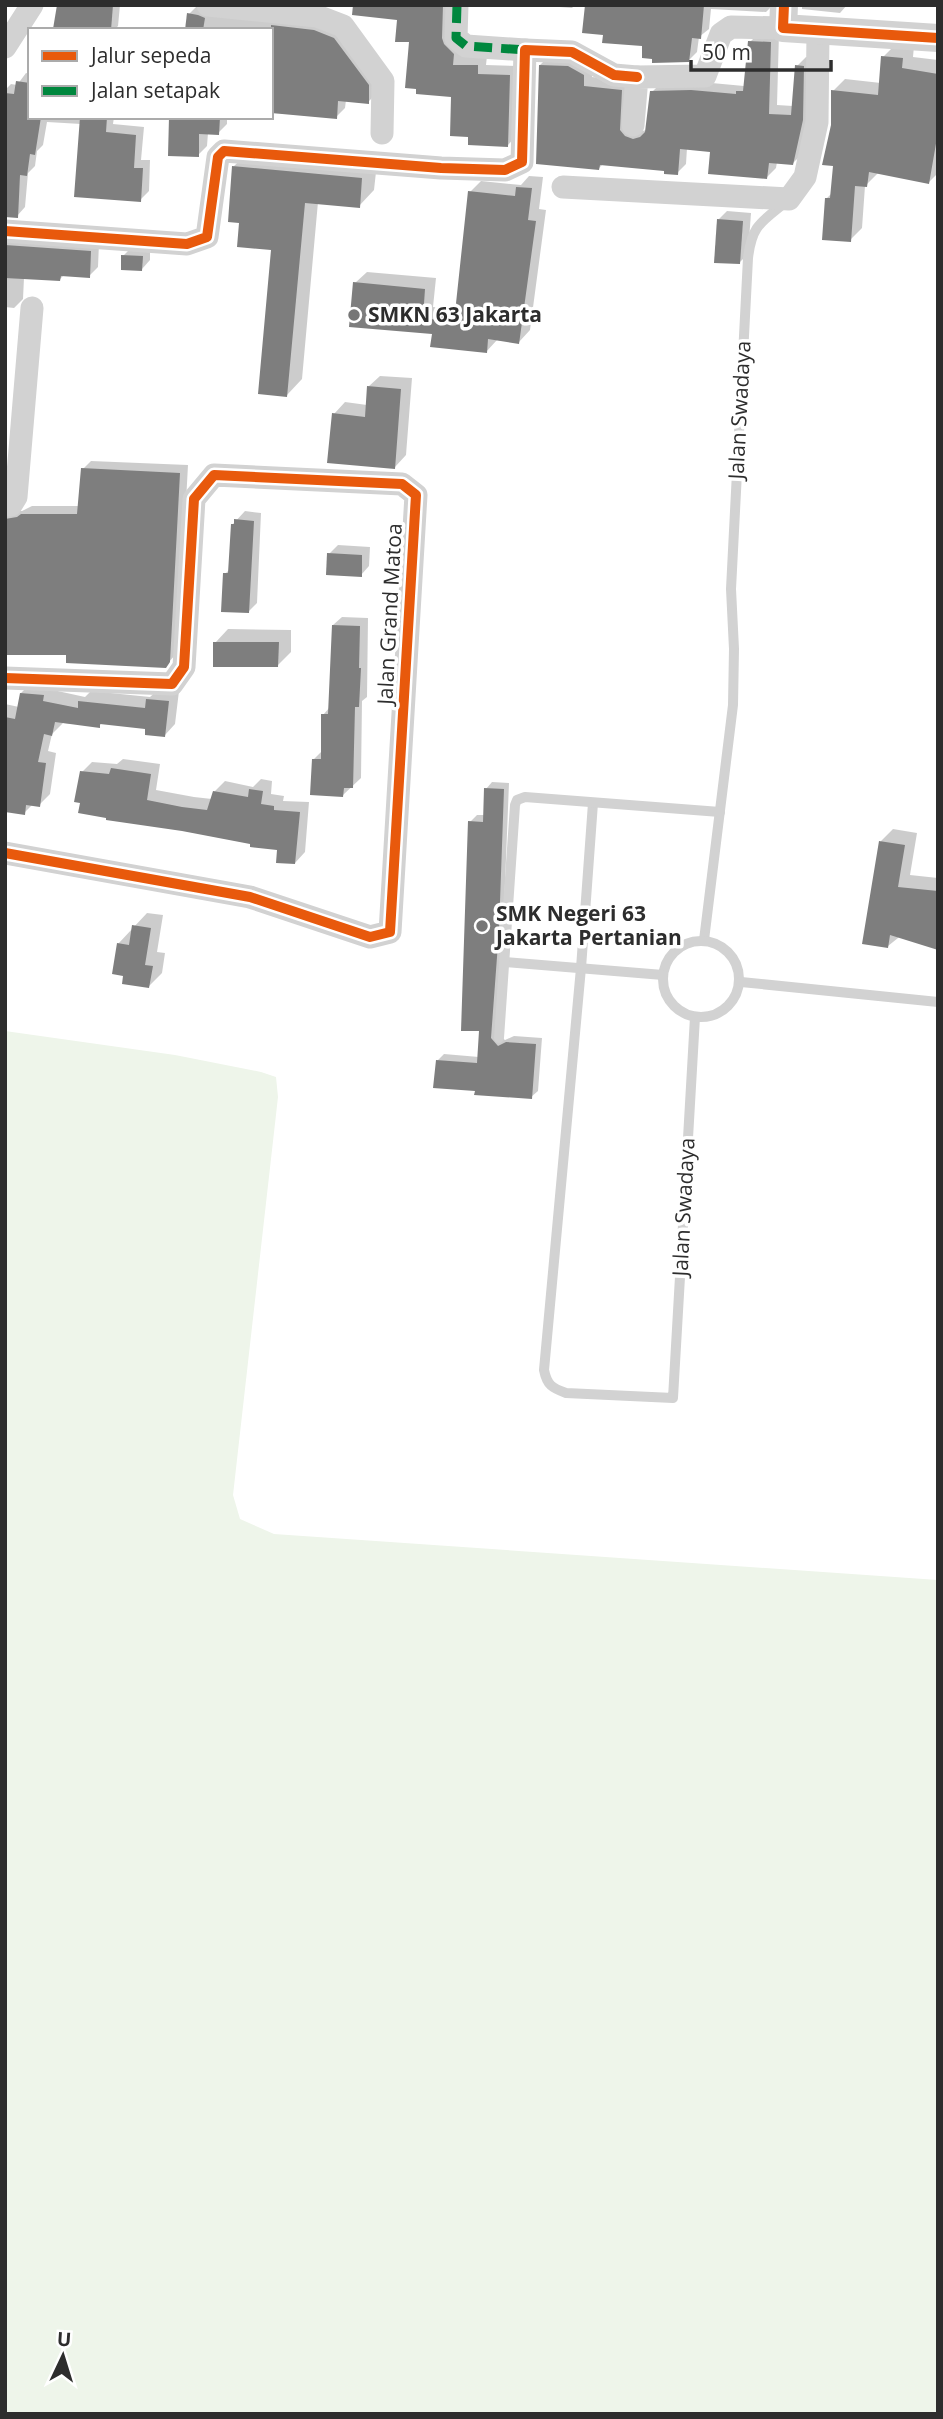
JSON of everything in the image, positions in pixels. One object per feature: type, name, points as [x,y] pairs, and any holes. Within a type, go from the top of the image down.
[{"type":"street","points":[[9,37],[32,5]]},
{"type":"street","points":[[208,5],[317,16],[343,26],[383,81],[382,133]]},
{"type":"street","points":[[457,5],[456,38],[466,46],[572,52],[614,75],[637,77],[705,76],[721,34],[731,27],[783,17],[818,32],[938,38]]},
{"type":"street","name":"Jalan Swadaya","points":[[789,199],[805,177],[817,122],[818,32]]},
{"type":"street","points":[[5,231],[187,244],[197,241],[207,237],[218,157],[223,151],[442,168],[505,170],[523,162],[525,50]]},
{"type":"street","points":[[633,125],[637,77]]},
{"type":"street","points":[[563,187],[789,199]]},
{"type":"street","points":[[5,505],[11,505],[16,497],[32,308]]},
{"type":"street","name":"Jalan Grand Matoa","points":[[5,678],[172,684],[184,667],[194,499],[214,475],[402,484],[416,495],[390,932],[370,937],[250,897],[5,853]]},
{"type":"lane","name":"Jalan Swadaya","points":[[704,940],[733,705],[731,589],[750,240],[755,227],[789,199]]},
{"type":"lane","points":[[499,1038],[517,800],[525,797],[720,812]]},
{"type":"lane","points":[[581,968],[593,803]]},
{"type":"lane","points":[[704,940],[718,944],[731,953],[738,966],[741,982],[736,997],[726,1010],[711,1017],[695,1017],[681,1012],[670,1002],[664,989],[663,975],[667,961],[676,949],[689,942],[704,940]]},
{"type":"lane","points":[[504,962],[663,975]]},
{"type":"lane","name":"Jalan Swadaya","points":[[581,968],[544,1370],[546,1382],[553,1389],[566,1393],[673,1398],[695,1017]]},
{"type":"lane","points":[[741,982],[938,1002]]},
{"type":"shaded area","points":[[5,1031],[175,1055],[276,1077],[278,1097],[233,1495],[240,1519],[274,1534],[938,1580],[938,2414],[5,2414]]},
{"type":"building","points":[[57,5],[113,5],[111,28],[53,28]]},
{"type":"building","points":[[353,5],[443,5],[442,38],[454,54],[453,65],[478,65],[478,74],[510,75],[508,147],[468,145],[468,137],[450,136],[451,97],[416,94],[416,89],[405,88],[409,42],[395,42],[397,20],[352,15]]},
{"type":"building","points":[[585,5],[704,5],[701,39],[692,38],[689,62],[652,63],[652,59],[642,58],[642,46],[602,43],[603,35],[582,33]]},
{"type":"building","points":[[187,13],[205,18],[203,28],[185,28]]},
{"type":"building","points":[[271,25],[314,30],[334,38],[369,85],[369,104],[338,101],[337,119],[273,113]]},
{"type":"building","points":[[748,41],[771,42],[769,114],[791,115],[795,65],[804,66],[803,120],[793,165],[769,163],[767,179],[708,174],[710,152],[680,149],[678,175],[664,174],[664,171],[600,165],[599,170],[536,164],[539,65],[568,66],[584,75],[584,86],[622,90],[620,130],[633,139],[645,132],[650,91],[691,90],[736,94],[736,91],[743,91]]},
{"type":"building","points":[[881,56],[903,58],[902,68],[938,74],[938,132],[929,184],[869,172],[867,187],[855,186],[851,242],[822,240],[825,198],[830,198],[833,166],[822,165],[831,125],[831,90],[878,95]]},
{"type":"building","points":[[16,81],[28,83],[28,119],[41,119],[35,155],[30,154],[27,176],[20,175],[18,218],[5,217],[5,93],[14,94]]},
{"type":"building","points":[[80,119],[107,119],[106,132],[136,135],[134,168],[143,168],[141,202],[74,197]]},
{"type":"building","points":[[169,119],[220,119],[219,135],[199,134],[199,157],[168,156]]},
{"type":"building","points":[[232,166],[362,178],[360,208],[305,203],[287,397],[258,394],[271,250],[237,247],[239,223],[228,222]]},
{"type":"building","points":[[516,187],[532,188],[528,220],[536,221],[519,344],[488,339],[487,353],[430,347],[432,334],[349,327],[353,282],[425,289],[423,318],[454,322],[468,191],[515,196]]},
{"type":"building","points":[[717,219],[743,221],[740,264],[714,263]]},
{"type":"building","points":[[5,245],[91,251],[90,278],[61,276],[60,281],[5,278]]},
{"type":"building","points":[[121,255],[143,256],[142,271],[121,270]]},
{"type":"building","points":[[367,386],[401,389],[395,469],[327,463],[332,413],[365,417]]},
{"type":"building","points":[[81,468],[180,473],[170,662],[166,668],[66,663],[66,655],[5,655],[5,519],[21,514],[77,514]]},
{"type":"building","points":[[234,519],[254,521],[249,613],[221,612],[223,573],[228,573],[231,524],[234,524]]},
{"type":"building","points":[[327,553],[362,555],[362,577],[326,575]]},
{"type":"building","points":[[332,625],[360,626],[361,668],[359,707],[355,707],[353,788],[344,788],[343,797],[310,795],[312,759],[321,759],[321,714],[328,714]]},
{"type":"building","points":[[213,642],[279,642],[278,667],[213,667]]},
{"type":"building","points":[[20,693],[44,695],[43,701],[78,708],[78,701],[145,708],[146,699],[169,701],[165,737],[145,735],[145,729],[100,724],[100,728],[55,722],[52,736],[44,734],[38,762],[46,763],[40,807],[26,805],[25,815],[5,812],[5,717],[15,719]]},
{"type":"building","points":[[111,768],[151,774],[147,800],[182,807],[207,810],[213,791],[248,797],[249,789],[263,791],[261,804],[274,806],[274,810],[300,812],[295,864],[276,863],[277,850],[78,813],[80,803],[74,802],[80,771],[109,774]]},
{"type":"building","name":"SMK Negeri 63 Jakarta Pertanian","points":[[484,788],[504,789],[499,930],[491,1038],[498,1046],[506,1042],[536,1044],[532,1099],[474,1095],[475,1091],[433,1088],[436,1060],[477,1063],[479,1031],[461,1031],[468,821],[483,822]]},
{"type":"building","points":[[879,841],[905,845],[898,887],[938,891],[938,950],[890,935],[888,948],[862,944]]},
{"type":"building","points":[[132,925],[151,928],[145,965],[153,966],[149,988],[122,984],[123,976],[112,974],[117,943],[129,945]]},
{"type":"marked path","points":[[457,5],[456,38],[466,46],[525,50]]},
{"type":"cycle path","points":[[784,5],[783,28],[938,38]]},
{"type":"cycle path","points":[[5,231],[187,244],[207,237],[218,157],[224,151],[441,168],[505,170],[522,162],[525,50],[572,52],[614,75],[637,77]]},
{"type":"cycle path","points":[[5,678],[172,684],[184,667],[194,499],[214,475],[402,484],[416,495],[390,932],[370,937],[250,897],[5,853]]},
{"type":"place","name":"SMKN 63 Jakarta","points":[[354,315]]},
{"type":"place","name":"SMK Negeri 63 Jakarta Pertanian","points":[[482,926]]}]
